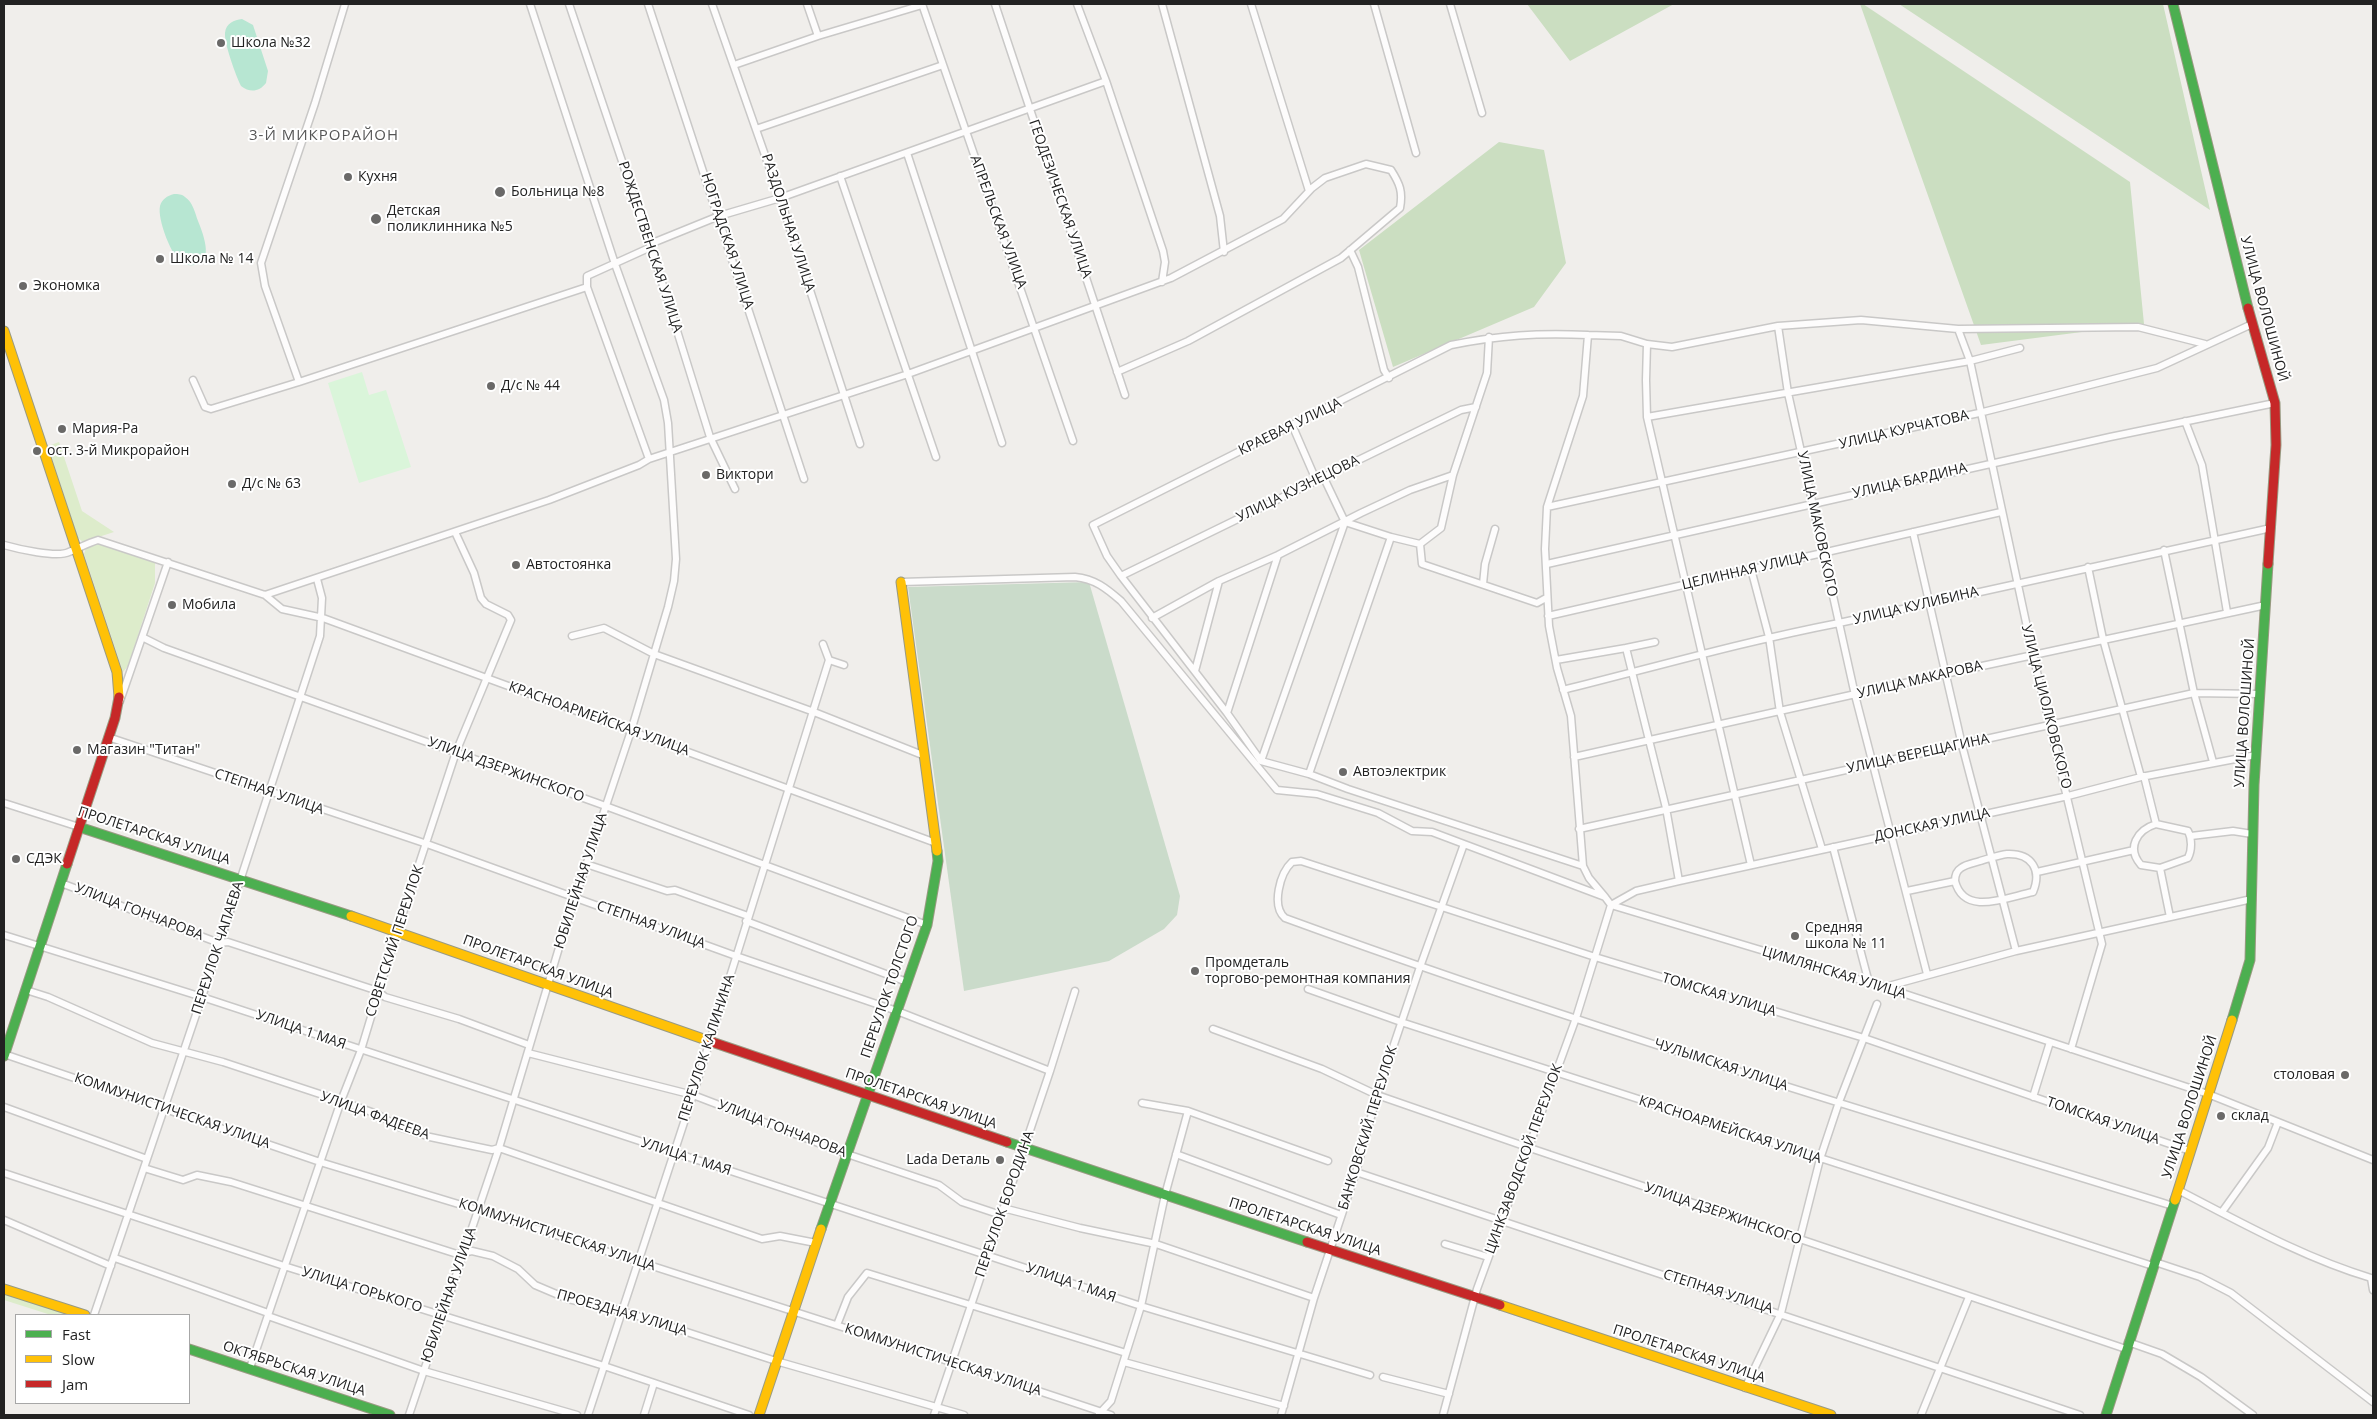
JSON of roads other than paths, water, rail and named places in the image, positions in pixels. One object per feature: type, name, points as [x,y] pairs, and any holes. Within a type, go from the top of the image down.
[{"type":"main road","name":"УЛИЦА ВОЛОШИНОЙ","points":[[2106,1415],[2247,972],[2252,941],[2252,834],[2277,422],[2275,403],[2252,324],[2173,4]]},
{"type":"main road","points":[[4,330],[117,672],[118,707],[4,1055]]},
{"type":"main road","name":"ПЕРЕУЛОК ТОЛСТОГО","points":[[758,1415],[846,1154],[927,926],[938,861],[902,582]]},
{"type":"main road","name":"ПРОЛЕТАРСКАЯ УЛИЦА","points":[[80,827],[397,931],[548,986],[867,1096],[1831,1415]]},
{"type":"main road","points":[[4,1289],[83,1314]]},
{"type":"main road","name":"ОКТЯБРЬСКАЯ УЛИЦА","points":[[190,1348],[390,1415]]},
{"type":"street","points":[[298,382],[265,286],[261,263],[323,79],[345,4]]},
{"type":"street","name":"ЮБИЛЕЙНАЯ УЛИЦА","points":[[409,1415],[499,1148],[575,897],[631,731],[674,581],[675,535],[670,454],[664,400],[616,264],[530,4]]},
{"type":"street","name":"РОЖДЕСТВЕНСКАЯ УЛИЦА","points":[[569,4],[651,246],[710,437],[735,489]]},
{"type":"street","name":"НОГРАДСКАЯ УЛИЦА","points":[[648,4],[804,479]]},
{"type":"street","name":"РАЗДОЛЬНАЯ УЛИЦА","points":[[712,4],[780,198],[860,444]]},
{"type":"street","points":[[807,4],[818,36]]},
{"type":"street","points":[[734,65],[818,36],[922,4]]},
{"type":"street","name":"АПРЕЛЬСКАЯ УЛИЦА","points":[[922,4],[1036,328],[1073,441]]},
{"type":"street","name":"ГЕОДЕЗИЧЕСКАЯ УЛИЦА","points":[[995,4],[1125,395]]},
{"type":"street","points":[[1077,4],[1106,81],[1163,251],[1164,269],[1162,282]]},
{"type":"street","points":[[1162,4],[1220,216],[1224,252]]},
{"type":"street","points":[[1251,4],[1309,191]]},
{"type":"street","points":[[1374,4],[1416,153]]},
{"type":"street","points":[[1450,4],[1482,113]]},
{"type":"street","points":[[756,129],[942,65]]},
{"type":"street","points":[[649,459],[587,287],[589,275],[718,216],[780,198],[1106,81]]},
{"type":"street","points":[[907,153],[1002,444]]},
{"type":"street","points":[[265,595],[580,489],[649,459],[670,454],[710,437],[908,374],[1162,282],[1224,252],[1283,219],[1309,191],[1325,178],[1366,164],[1391,170],[1401,186],[1400,208],[1341,258],[1188,341],[1118,372]]},
{"type":"street","points":[[840,176],[936,457]]},
{"type":"street","points":[[1350,250],[1358,267],[1384,370],[1389,378]]},
{"type":"street","points":[[194,380],[205,407],[211,409],[587,287]]},
{"type":"street","name":"КРАЕВАЯ УЛИЦА","points":[[1121,576],[1107,556],[1093,525],[1389,378],[1451,345],[1538,332],[1621,336],[1648,344],[1672,347],[1778,326],[1861,320],[1958,329],[2138,327],[2205,344]]},
{"type":"street","name":"УЛИЦА КУРЧАТОВА","points":[[1547,507],[1662,484],[1979,413],[2157,368],[2205,344],[2252,324]]},
{"type":"street","name":"УЛИЦА МАКОВСКОГО","points":[[1778,326],[1788,393],[1855,696],[1927,974]]},
{"type":"street","name":"УЛИЦА ЦИОЛКОВСКОГО","points":[[1958,329],[1970,361],[1979,413],[2016,583],[2102,944],[2070,1049]]},
{"type":"street","points":[[1588,334],[1583,396],[1547,507],[1545,549],[1547,564],[1546,598],[1556,660],[1571,716],[1583,866],[1589,878],[1611,905]]},
{"type":"street","points":[[1345,522],[1391,538],[1420,544],[1441,528],[1453,475],[1487,373],[1489,338]]},
{"type":"street","points":[[1648,344],[1646,380],[1648,417],[1751,865]]},
{"type":"street","points":[[1648,417],[1970,361],[2020,348]]},
{"type":"street","name":"УЛИЦА БАРДИНА","points":[[1547,564],[1991,463],[2275,403]]},
{"type":"street","name":"УЛИЦА КУЗНЕЦОВА","points":[[1121,576],[1461,410],[1476,407]]},
{"type":"street","points":[[2185,421],[2202,465],[2227,612]]},
{"type":"street","points":[[1293,426],[1316,480]]},
{"type":"street","points":[[1152,618],[1219,581],[1278,555],[1410,490],[1453,475]]},
{"type":"street","points":[[1260,761],[1345,522],[1323,476]]},
{"type":"street","name":"ЦЕЛИННАЯ УЛИЦА","points":[[1548,616],[2001,512]]},
{"type":"street","name":"УЛИЦА КУЛИБИНА","points":[[1563,690],[1702,656],[1769,637],[2270,528]]},
{"type":"street","points":[[1483,584],[1484,564],[1495,529]]},
{"type":"street","name":"СОВЕТСКИЙ ПЕРЕУЛОК","points":[[250,1368],[284,1266],[307,1206],[340,1101],[360,1050],[456,752],[511,620],[502,610],[486,604],[481,598],[474,573],[455,532]]},
{"type":"street","points":[[1913,532],[1944,674],[2016,951]]},
{"type":"street","points":[[1309,774],[1391,538]]},
{"type":"street","name":"КРАСНОАРМЕЙСКАЯ УЛИЦА","points":[[4,545],[58,554],[69,553],[76,548],[98,540],[168,562],[265,595],[282,609],[323,618],[936,843]]},
{"type":"street","points":[[1420,544],[1422,564],[1538,603],[1546,598]]},
{"type":"street","points":[[2164,550],[2194,694],[2213,762]]},
{"type":"street","points":[[1226,713],[1278,555]]},
{"type":"street","points":[[118,707],[168,562]]},
{"type":"street","points":[[2088,567],[2103,639],[2156,824]]},
{"type":"street","points":[[1751,569],[1769,637],[1780,712],[1822,849]]},
{"type":"street","points":[[1121,576],[1195,671],[1260,761],[1309,774],[1583,866]]},
{"type":"street","points":[[902,582],[1088,578],[1101,584],[1121,601],[1277,790],[1317,794],[1378,813],[1412,831],[1432,832],[1605,897]]},
{"type":"street","name":"ПЕРЕУЛОК ЧАПАЕВА","points":[[94,1314],[184,1053],[320,636],[323,618],[322,598],[317,579]]},
{"type":"street","points":[[1195,671],[1219,581]]},
{"type":"street","name":"УЛИЦА МАКАРОВА","points":[[1574,757],[1855,696],[1944,674],[2103,639],[2266,605]]},
{"type":"street","points":[[572,636],[604,628],[654,654],[814,712],[925,756]]},
{"type":"street","name":"УЛИЦА ДЗЕРЖИНСКОГО","points":[[142,637],[164,648],[606,806],[764,867],[927,926]]},
{"type":"street","points":[[1556,660],[1655,642]]},
{"type":"street","points":[[823,644],[829,660],[844,665]]},
{"type":"street","points":[[1626,648],[1666,808],[1679,880]]},
{"type":"street","name":"ПЕРЕУЛОК КАЛИНИНА","points":[[588,1415],[693,1095],[829,660]]},
{"type":"street","name":"УЛИЦА ВЕРЕЩАГИНА","points":[[1579,829],[1666,808],[1734,795],[2194,694],[2259,694]]},
{"type":"street","name":"СТЕПНАЯ УЛИЦА","points":[[108,737],[269,793],[427,844],[736,956],[897,1011],[1050,1071]]},
{"type":"street","name":"ДОНСКАЯ УЛИЦА","points":[[1611,905],[1636,891],[1679,880],[2068,796],[2143,777],[2256,755]]},
{"type":"street","name":"ПРОЛЕТАРСКАЯ УЛИЦА","points":[[4,803],[80,827]]},
{"type":"street","points":[[2156,824],[2180,828],[2188,831],[2191,836],[2188,858],[2160,868],[2141,865],[2137,860],[2134,850],[2135,841],[2145,827],[2156,824]]},
{"type":"street","points":[[2191,836],[2233,831],[2252,834]]},
{"type":"street","name":"БАНКОВСКИЙ ПЕРЕУЛОК","points":[[1281,1415],[1314,1298],[1356,1172],[1377,1095],[1464,844]]},
{"type":"street","points":[[1833,846],[1869,983]]},
{"type":"street","points":[[2037,872],[2084,863],[2134,850]]},
{"type":"street","points":[[2007,854],[2019,856],[2032,862],[2037,872],[2038,881],[2033,892],[1977,904],[1962,897],[1955,881],[1955,874],[1961,867],[1992,858],[2007,854]]},
{"type":"street","name":"ТОМСКАЯ УЛИЦА","points":[[1278,907],[1282,880],[1286,868],[1292,862],[1301,861],[1595,957],[1864,1038],[2190,1151]]},
{"type":"street","points":[[586,864],[667,892],[676,890],[907,982]]},
{"type":"street","points":[[2160,868],[2170,916]]},
{"type":"street","points":[[1907,891],[1955,881]]},
{"type":"street","name":"УЛИЦА ГОНЧАРОВА","points":[[61,883],[219,943],[228,942],[378,991],[385,997],[459,1019],[529,1045]]},
{"type":"street","points":[[1884,987],[2016,951],[2252,899]]},
{"type":"street","name":"ЦИМЛЯНСКАЯ УЛИЦА","points":[[1611,905],[1884,987],[2208,1094],[2373,1160]]},
{"type":"street","name":"ЦИНКЗАВОДСКОЙ ПЕРЕУЛОК","points":[[1443,1415],[1474,1298],[1500,1221],[1576,1018],[1611,905]]},
{"type":"street","name":"ЧУЛЫМСКАЯ УЛИЦА","points":[[1278,907],[1280,913],[1285,918],[1420,967],[1839,1102],[2173,1206]]},
{"type":"street","name":"УЛИЦА 1 МАЯ","points":[[4,935],[202,997],[1141,1306],[1370,1375]]},
{"type":"street","name":"КРАСНОАРМЕЙСКАЯ УЛИЦА","points":[[1308,989],[1401,1022],[1820,1159],[2200,1277],[2231,1293],[2373,1402]]},
{"type":"street","name":"УЛИЦА ФАДЕЕВА","points":[[26,990],[48,997],[152,1043],[223,1062],[340,1101],[377,1114],[399,1127],[430,1137],[492,1150],[499,1148],[762,1239],[780,1236],[816,1243]]},
{"type":"street","name":"ПЕРЕУЛОК БОРОДИНА","points":[[934,1415],[1050,1071],[1075,991]]},
{"type":"street","points":[[1745,1388],[1781,1313],[1798,1239],[1820,1159],[1839,1102],[1877,1004]]},
{"type":"street","name":"УЛИЦА ДЗЕРЖИНСКОГО","points":[[1213,1029],[1322,1069],[1377,1095],[1527,1147],[1969,1297],[2162,1354],[2201,1377],[2254,1415]]},
{"type":"street","points":[[2032,1096],[2050,1042]]},
{"type":"street","name":"УЛИЦА ГОНЧАРОВА","points":[[528,1053],[693,1095],[846,1154],[939,1185],[962,1202],[1001,1216]]},
{"type":"street","name":"КОММУНИСТИЧЕСКАЯ УЛИЦА","points":[[4,1055],[320,1162],[478,1210],[952,1362],[1099,1414],[1111,1415]]},
{"type":"street","points":[[1142,1102],[1188,1111],[1328,1162]]},
{"type":"street","points":[[4,1107],[147,1159]]},
{"type":"street","points":[[1099,1414],[1111,1401],[1141,1306],[1156,1244],[1165,1195],[1179,1156],[1188,1111]]},
{"type":"street","points":[[2222,1212],[2268,1148],[2278,1122]]},
{"type":"street","points":[[1179,1156],[1341,1215]]},
{"type":"street","name":"ПРОЕЗДНАЯ УЛИЦА","points":[[144,1168],[183,1180],[197,1175],[231,1182],[457,1254],[472,1251],[493,1256],[518,1269],[535,1285],[568,1300],[622,1310],[776,1361],[964,1415]]},
{"type":"street","name":"СТЕПНАЯ УЛИЦА","points":[[1356,1172],[1781,1313],[2080,1415]]},
{"type":"street","name":"УЛИЦА ГОРЬКОГО","points":[[4,1173],[284,1266],[442,1314],[749,1415]]},
{"type":"street","points":[[2178,1190],[2333,1264],[2372,1276],[2373,1290]]},
{"type":"street","points":[[1003,1208],[1080,1228],[1156,1244],[1314,1298]]},
{"type":"street","points":[[4,1220],[111,1266]]},
{"type":"street","points":[[1444,1244],[1488,1257]]},
{"type":"street","points":[[115,1258],[424,1371],[577,1415]]},
{"type":"street","points":[[837,1325],[848,1297],[867,1273],[1126,1354]]},
{"type":"street","points":[[1921,1415],[1942,1368],[1969,1297]]},
{"type":"street","points":[[1124,1362],[1284,1406]]},
{"type":"street","points":[[1383,1377],[1449,1394]]},
{"type":"street","points":[[644,1415],[654,1383]]},
{"type":"place","name":"Школа №32","points":[[221,43]]},
{"type":"place","name":"Кухня","points":[[348,177]]},
{"type":"place","name":"Больница №8","points":[[500,192]]},
{"type":"place","name":"Детская поликлинника №5","points":[[376,219]]},
{"type":"place","name":"Школа № 14","points":[[160,259]]},
{"type":"place","name":"Экономка","points":[[23,286]]},
{"type":"place","name":"Д/с № 44","points":[[491,386]]},
{"type":"place","name":"Мария-Ра","points":[[62,429]]},
{"type":"place","name":"ост. 3-й Микрорайон","points":[[37,451]]},
{"type":"place","name":"Виктори","points":[[706,475]]},
{"type":"place","name":"Д/с № 63","points":[[232,484]]},
{"type":"place","name":"Автостоянка","points":[[516,565]]},
{"type":"place","name":"Мобила","points":[[172,605]]},
{"type":"place","name":"Магазин \"Титан\"","points":[[77,750]]},
{"type":"place","name":"Автоэлектрик","points":[[1343,772]]},
{"type":"place","name":"СДЭК","points":[[16,859]]},
{"type":"place","name":"Средняя школа № 11","points":[[1795,936]]},
{"type":"place","name":"Промдеталь торгово-ремонтная компания","points":[[1195,971]]},
{"type":"place","name":"столовая","points":[[2345,1075]]},
{"type":"place","name":"склад","points":[[2221,1116]]},
{"type":"place","name":"Lada Dеталь","points":[[1000,1160]]},
{"type":"district","name":"3-Й МИКРОРАЙОН","points":[[324,136]]}]
